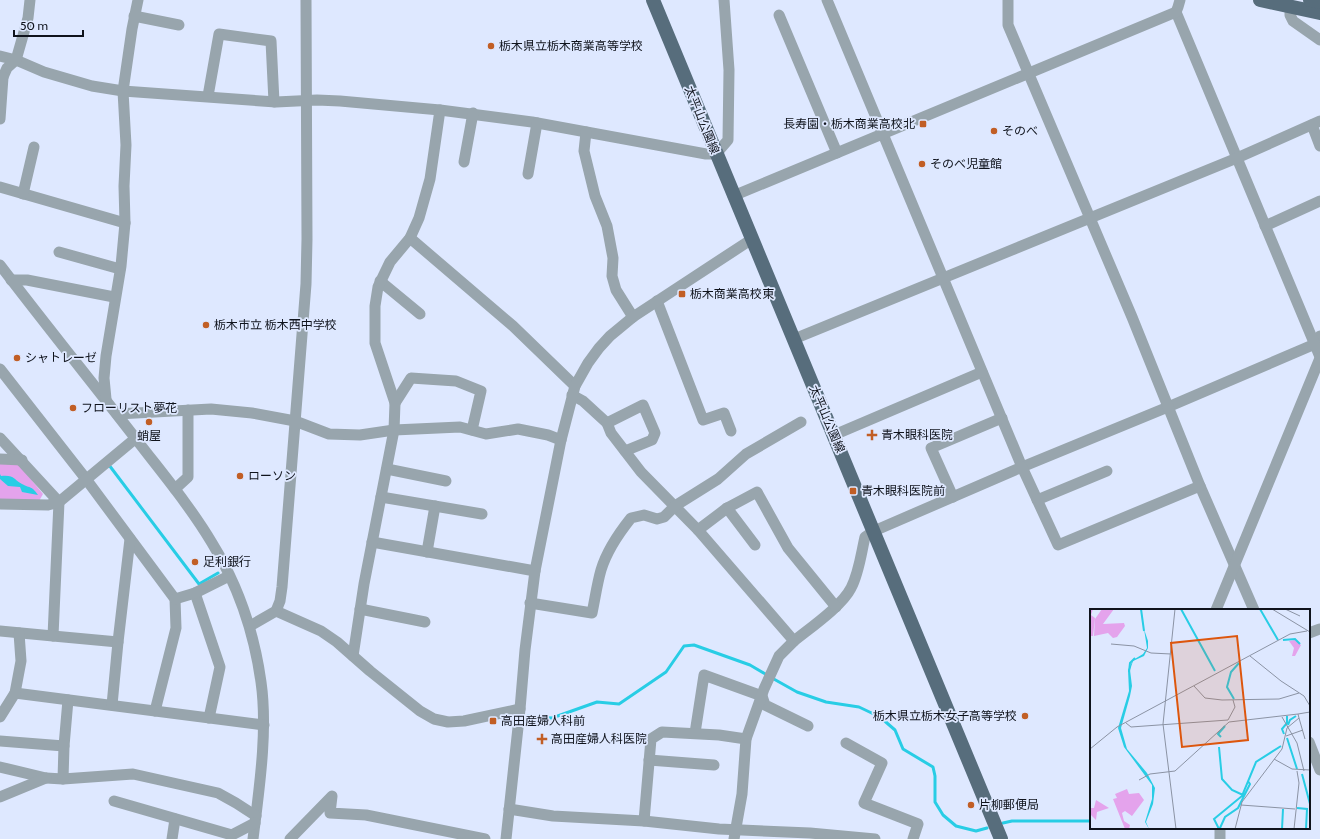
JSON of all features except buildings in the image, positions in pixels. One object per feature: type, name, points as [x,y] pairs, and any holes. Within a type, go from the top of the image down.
[{"type":"main road","name":"太平山公園線","points":[[653,0],[1001,839]]},
{"type":"main road","points":[[1260,0],[1320,13]]},
{"type":"main road","points":[[1310,0],[1320,2]]},
{"type":"street","points":[[0,119],[1,78],[7,68],[16,60],[28,18],[30,0]]},
{"type":"street","points":[[106,399],[104,378],[106,356],[114,297],[120,269],[124,223],[126,145],[123,91],[134,16],[138,0]]},
{"type":"street","points":[[250,626],[276,611],[280,601],[282,587],[306,277],[306,0]]},
{"type":"street","points":[[0,56],[16,60],[44,72],[86,84],[123,91],[274,102],[340,101],[473,113],[537,123],[706,154],[716,154],[728,140],[729,70],[724,0]]},
{"type":"street","points":[[828,0],[1022,467],[1058,545],[1200,486]]},
{"type":"street","points":[[1008,0],[1008,25],[1132,316],[1200,486],[1254,609]]},
{"type":"street","points":[[1180,0],[1176,12],[1265,226],[1317,340],[1320,357],[1216,609]]},
{"type":"street","points":[[1290,6],[1290,15],[1293,20],[1320,40]]},
{"type":"street","points":[[734,196],[1176,12]]},
{"type":"street","points":[[779,15],[837,153]]},
{"type":"street","points":[[134,16],[179,25]]},
{"type":"street","points":[[208,96],[219,34],[271,41],[274,102]]},
{"type":"street","points":[[353,656],[372,542],[394,430],[395,403],[374,343],[375,306],[378,287],[390,262],[410,238],[419,218],[430,179],[440,110]]},
{"type":"street","points":[[464,162],[473,113]]},
{"type":"street","points":[[528,174],[537,123]]},
{"type":"street","points":[[794,340],[943,277],[1237,158],[1316,123],[1320,146]]},
{"type":"street","points":[[586,132],[584,151],[595,196],[606,226],[613,258],[612,276],[616,290],[633,317]]},
{"type":"street","points":[[23,194],[34,147]]},
{"type":"street","points":[[0,187],[124,223]]},
{"type":"street","points":[[1265,226],[1320,201]]},
{"type":"street","points":[[410,238],[513,326],[583,401],[607,423],[611,433],[641,472],[698,530],[794,641]]},
{"type":"street","points":[[506,839],[530,603],[535,571],[562,440],[574,391],[588,363],[610,336],[633,317],[752,239]]},
{"type":"street","points":[[59,252],[120,269]]},
{"type":"street","points":[[0,265],[175,489],[212,543],[240,600],[250,626],[261,682],[264,725],[253,839]]},
{"type":"street","points":[[11,280],[27,280],[114,297]]},
{"type":"street","points":[[380,281],[420,314]]},
{"type":"street","points":[[657,301],[703,420],[724,413],[731,431]]},
{"type":"street","points":[[734,835],[742,794],[746,739],[762,696],[780,656],[794,641],[836,607],[851,589],[865,537],[874,531],[1168,406],[1317,340]]},
{"type":"street","points":[[0,369],[86,479],[175,599],[176,628],[155,711]]},
{"type":"street","points":[[834,435],[982,372]]},
{"type":"street","points":[[395,403],[411,378],[456,381],[481,391],[472,430]]},
{"type":"street","points":[[607,423],[643,405],[655,433],[652,440],[625,451]]},
{"type":"street","points":[[117,414],[211,409],[295,421],[329,434],[360,435],[394,430],[460,427],[486,434],[518,429],[548,435],[562,440]]},
{"type":"street","points":[[175,489],[188,477],[188,410]]},
{"type":"street","points":[[953,497],[931,448],[1002,418]]},
{"type":"street","points":[[530,603],[592,613],[601,569],[609,550],[619,533],[631,518],[644,515],[657,519],[664,517],[675,506],[718,479],[746,454],[800,422]]},
{"type":"street","points":[[0,438],[22,460],[59,502],[53,636]]},
{"type":"street","points":[[0,504],[48,506],[59,502],[136,438]]},
{"type":"street","points":[[0,459],[22,460]]},
{"type":"street","points":[[387,469],[446,481]]},
{"type":"street","points":[[1037,500],[1107,471]]},
{"type":"street","points":[[698,530],[727,508],[757,492],[788,548],[836,607]]},
{"type":"street","points":[[381,497],[482,514]]},
{"type":"street","points":[[427,552],[436,506]]},
{"type":"street","points":[[727,508],[755,545]]},
{"type":"street","points":[[112,705],[130,539]]},
{"type":"street","points":[[372,542],[535,571]]},
{"type":"street","points":[[175,599],[195,593],[229,576]]},
{"type":"street","points":[[195,593],[220,667],[209,718]]},
{"type":"street","points":[[360,609],[425,622]]},
{"type":"street","points":[[276,611],[321,632],[337,642],[370,672],[420,711],[434,719],[448,722],[464,721],[520,709]]},
{"type":"street","points":[[1310,633],[1320,629]]},
{"type":"street","points":[[0,631],[118,642]]},
{"type":"street","points":[[0,717],[15,693],[21,661],[19,633]]},
{"type":"street","points":[[695,733],[704,676],[762,696]]},
{"type":"street","points":[[15,693],[264,725]]},
{"type":"street","points":[[762,696],[765,705],[808,726]]},
{"type":"street","points":[[63,779],[68,700]]},
{"type":"street","points":[[644,821],[651,739],[662,732],[719,735],[746,739]]},
{"type":"street","points":[[0,741],[64,746]]},
{"type":"street","points":[[846,743],[882,763],[864,803],[918,824],[913,839]]},
{"type":"street","points":[[1310,745],[1320,770]]},
{"type":"street","points":[[649,760],[714,765]]},
{"type":"street","points":[[0,767],[46,778],[63,779],[133,774],[218,793],[236,803],[255,819]]},
{"type":"street","points":[[0,797],[46,778]]},
{"type":"street","points":[[290,839],[332,796],[330,813],[366,815],[485,839]]},
{"type":"street","points":[[114,802],[232,835],[255,819]]},
{"type":"street","points":[[510,809],[553,816],[644,821],[734,835],[810,833],[875,839]]},
{"type":"street","points":[[172,839],[175,819]]},
{"type":"shaded area","points":[[0,461],[16,461],[43,494],[39,501],[0,499]]},
{"type":"water","points":[[0,474],[1,476],[9,476],[32,488],[38,495],[22,492],[20,487],[8,486],[0,479]]},
{"type":"waterway","points":[[108,466],[109,465],[199,584],[218,573]]},
{"type":"waterway","points":[[528,716],[552,718],[597,702],[619,704],[666,672],[684,646],[694,645],[750,665],[767,675]]},
{"type":"waterway","points":[[772,678],[797,692],[826,702],[859,707],[880,717],[895,730],[903,749],[933,767],[935,776],[935,802],[943,815],[956,826],[976,831],[987,828]]},
{"type":"waterway","points":[[1003,823],[1012,821],[1090,821]]},
{"type":"place","name":"栃木県立栃木商業高等学校","points":[[491,46]]},
{"type":"place","name":"長寿園・栃木商業高校北","points":[[923,124]]},
{"type":"place","name":"そのべ","points":[[994,131]]},
{"type":"place","name":"そのべ児童館","points":[[922,164]]},
{"type":"place","name":"栃木商業高校東","points":[[682,294]]},
{"type":"place","name":"栃木市立 栃木西中学校","points":[[206,325]]},
{"type":"place","name":"シャトレーゼ","points":[[17,358]]},
{"type":"place","name":"フローリスト夢花","points":[[73,408]]},
{"type":"place","name":"蛸屋","points":[[149,422]]},
{"type":"place","name":"青木眼科医院","points":[[872,435]]},
{"type":"place","name":"ローソン","points":[[240,476]]},
{"type":"place","name":"青木眼科医院前","points":[[853,491]]},
{"type":"place","name":"足利銀行","points":[[195,562]]},
{"type":"place","name":"栃木県立栃木女子高等学校","points":[[1025,716]]},
{"type":"place","name":"高田産婦人科前","points":[[493,721]]},
{"type":"place","name":"高田産婦人科医院","points":[[542,739]]},
{"type":"place","name":"片柳郵便局","points":[[971,805]]}]
